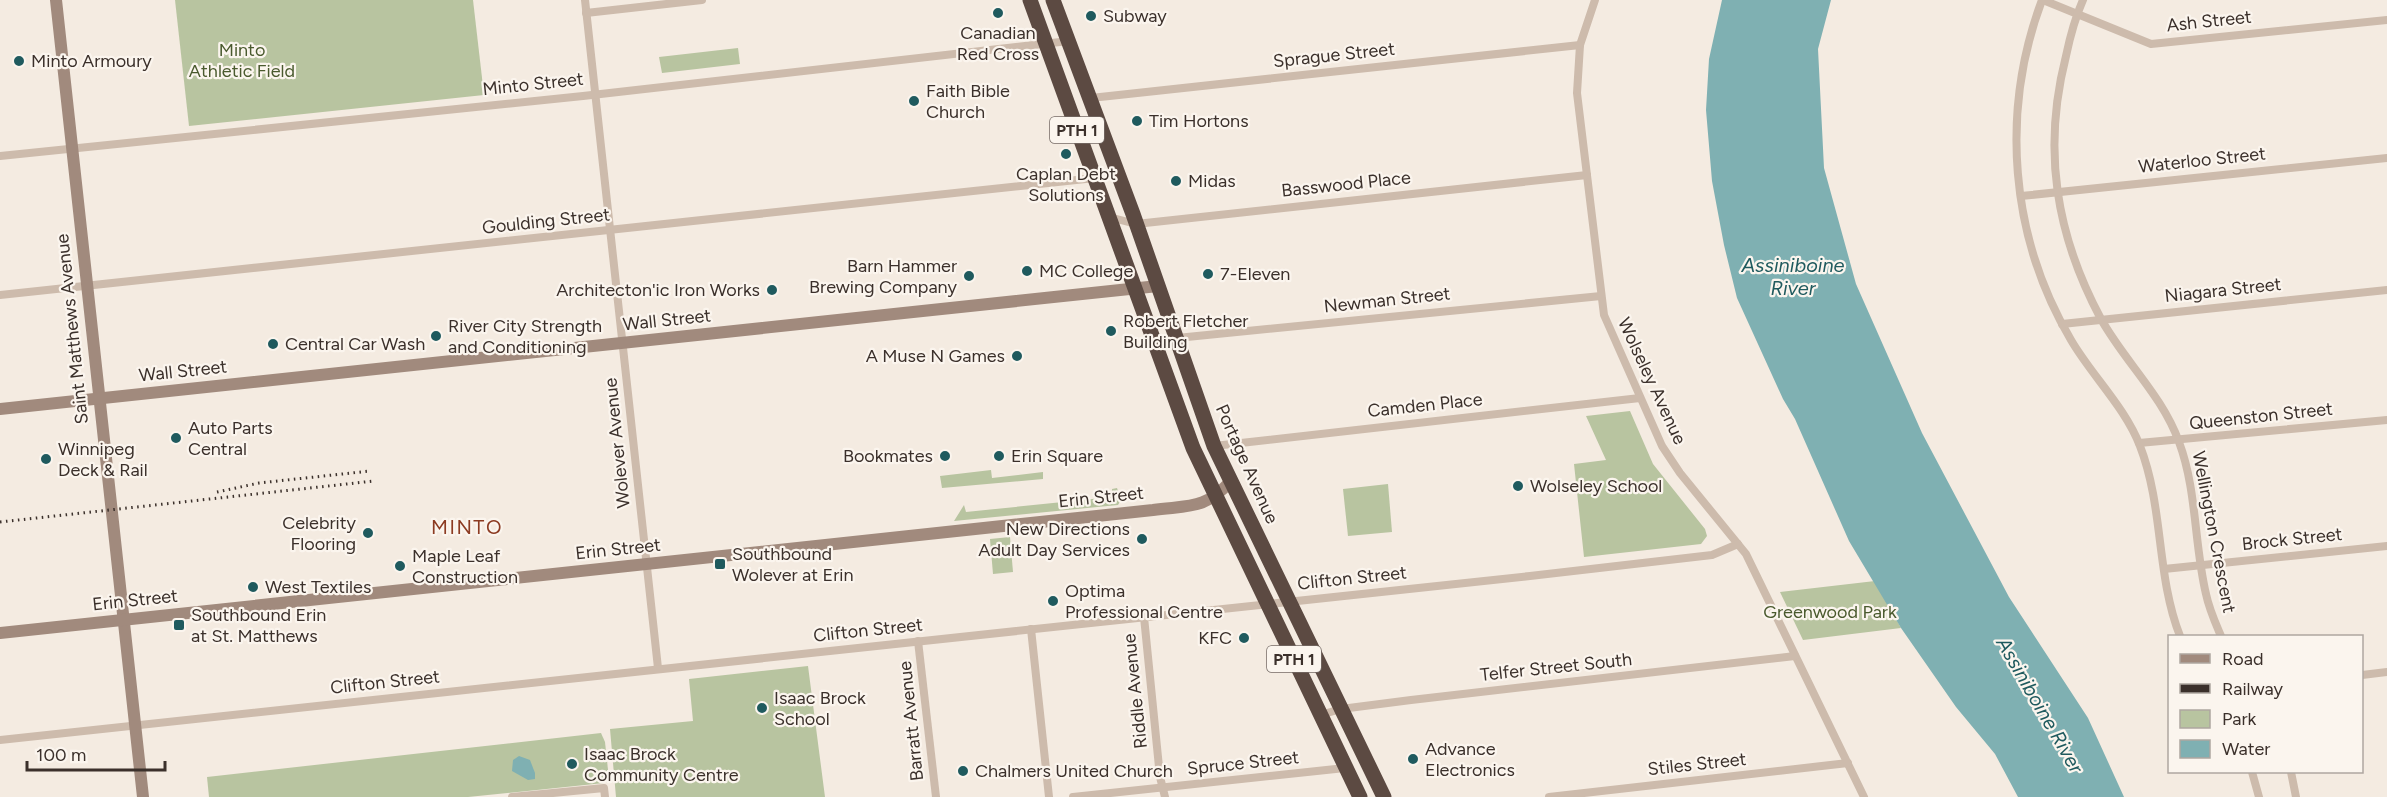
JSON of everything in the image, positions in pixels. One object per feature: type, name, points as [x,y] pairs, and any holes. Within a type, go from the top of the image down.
[{"type":"highway","name":"PTH 1","points":[[1030,0],[1193,448],[1360,797]]},
{"type":"highway","name":"Portage Avenue","points":[[1053,0],[1091,98],[1214,446],[1384,797]]},
{"type":"main road","name":"Saint Matthews Avenue","points":[[56,0],[143,797]]},
{"type":"main road","name":"Wall Street","points":[[0,409],[1158,286]]},
{"type":"main road","name":"Erin Street","points":[[0,633],[1153,510],[1204,503],[1217,496],[1231,481]]},
{"type":"street","name":"Wolever Avenue","points":[[585,0],[658,669]]},
{"type":"street","points":[[586,12],[702,0]]},
{"type":"street","name":"Wolseley Avenue","points":[[1595,0],[1580,45],[1577,93],[1601,296],[1608,326],[1668,456],[1746,554],[1864,797]]},
{"type":"street","points":[[2043,0],[2035,21],[2020,79],[2016,161],[2020,196],[2035,260],[2062,324],[2139,443],[2152,488],[2171,608],[2180,635]]},
{"type":"street","name":"Ash Street","points":[[2043,0],[2151,44],[2387,20]]},
{"type":"street","name":"Wellington Crescent","points":[[2083,0],[2076,15],[2059,82],[2053,136],[2056,192],[2064,230],[2073,256],[2102,319],[2160,403],[2179,441],[2192,496],[2208,603],[2221,635]]},
{"type":"street","name":"Minto Street","points":[[0,156],[596,94],[1069,41]]},
{"type":"street","name":"Sprague Street","points":[[1091,98],[1580,45]]},
{"type":"street","name":"Waterloo Street","points":[[2020,196],[2387,158]]},
{"type":"street","name":"Basswood Place","points":[[1109,217],[1136,224],[1587,175]]},
{"type":"street","name":"Goulding Street","points":[[0,295],[1095,178]]},
{"type":"street","name":"Niagara Street","points":[[2062,324],[2387,290]]},
{"type":"street","name":"Newman Street","points":[[1177,338],[1601,296]]},
{"type":"street","name":"Camden Place","points":[[1214,446],[1640,398]]},
{"type":"street","name":"Queenston Street","points":[[2139,443],[2387,420]]},
{"type":"street","name":"Clifton Street","points":[[0,740],[1712,555],[1738,544]]},
{"type":"street","name":"Brock Street","points":[[2164,569],[2387,546]]},
{"type":"street","name":"Riddle Avenue","points":[[1144,617],[1164,793]]},
{"type":"street","points":[[1031,629],[1049,797]]},
{"type":"street","name":"Barratt Avenue","points":[[918,641],[936,797]]},
{"type":"street","name":"Telfer Street South","points":[[1320,715],[1341,709],[1795,656]]},
{"type":"street","points":[[2363,675],[2387,672]]},
{"type":"street","name":"Stiles Street","points":[[1549,797],[1848,764]]},
{"type":"street","name":"Spruce Street","points":[[1073,797],[1164,793],[1345,768]]},
{"type":"street","points":[[2253,773],[2259,797]]},
{"type":"street","points":[[2291,773],[2296,797]]},
{"type":"street","points":[[512,797],[604,788],[605,797]]},
{"type":"green space","name":"Minto Athletic Field","points":[[175,0],[473,0],[484,95],[189,126]]},
{"type":"green space","points":[[738,48],[740,64],[662,73],[659,57]]},
{"type":"green space","points":[[1630,411],[1653,464],[1705,529],[1707,536],[1701,544],[1584,557],[1574,464],[1606,460],[1586,416]]},
{"type":"green space","points":[[991,470],[992,478],[1043,472],[1043,479],[942,488],[940,476]]},
{"type":"green space","points":[[1388,484],[1392,532],[1348,536],[1343,489]]},
{"type":"green space","points":[[1117,488],[1121,500],[1118,505],[954,521],[964,505],[966,512],[1112,497],[1112,489]]},
{"type":"green space","points":[[1010,537],[1013,572],[993,574],[990,539]]},
{"type":"green space","name":"Greenwood Park","points":[[1875,581],[1901,628],[1803,640],[1780,592]]},
{"type":"green space","points":[[808,666],[825,797],[616,797],[610,729],[693,721],[689,679]]},
{"type":"green space","points":[[601,733],[605,742],[609,779],[604,783],[468,797],[209,797],[207,777]]},
{"type":"water","name":"Assiniboine River","points":[[1722,0],[1831,0],[1818,49],[1824,168],[1856,284],[1922,433],[2009,597],[2088,718],[2124,797],[2018,797],[1995,754],[1956,707],[1901,628],[1849,541],[1795,419],[1783,399],[1737,298],[1724,245],[1712,181],[1706,110],[1709,59]]},
{"type":"water","points":[[519,756],[530,760],[535,779],[528,780],[512,771],[513,760]]},
{"type":"railway","points":[[217,492],[259,483],[370,471]]},
{"type":"railway","points":[[0,522],[374,481]]},
{"type":"place","name":"Canadian Red Cross","points":[[998,13]]},
{"type":"place","name":"Subway","points":[[1091,16]]},
{"type":"place","name":"Minto Armoury","points":[[19,61]]},
{"type":"place","name":"Faith Bible Church","points":[[914,101]]},
{"type":"place","name":"Tim Hortons","points":[[1137,121]]},
{"type":"place","name":"Caplan Debt Solutions","points":[[1066,154]]},
{"type":"place","name":"Midas","points":[[1176,181]]},
{"type":"place","name":"MC College","points":[[1027,271]]},
{"type":"place","name":"7-Eleven","points":[[1208,274]]},
{"type":"place","name":"Barn Hammer Brewing Company","points":[[969,276]]},
{"type":"place","name":"Architecton'ic Iron Works","points":[[772,290]]},
{"type":"place","name":"Robert Fletcher Building","points":[[1111,331]]},
{"type":"place","name":"River City Strength and Conditioning","points":[[436,336]]},
{"type":"place","name":"Central Car Wash","points":[[273,344]]},
{"type":"place","name":"A Muse N Games","points":[[1017,356]]},
{"type":"place","name":"Auto Parts Central","points":[[176,438]]},
{"type":"place","name":"Bookmates","points":[[945,456]]},
{"type":"place","name":"Erin Square","points":[[999,456]]},
{"type":"place","name":"Winnipeg Deck & Rail","points":[[46,459]]},
{"type":"place","name":"Wolseley School","points":[[1518,486]]},
{"type":"place","name":"Celebrity Flooring","points":[[368,533]]},
{"type":"place","name":"New Directions Adult Day Services","points":[[1142,539]]},
{"type":"place","name":"Southbound Wolever at Erin","points":[[720,564]]},
{"type":"place","name":"Maple Leaf Construction","points":[[400,566]]},
{"type":"place","name":"West Textiles","points":[[253,587]]},
{"type":"place","name":"Optima Professional Centre","points":[[1053,601]]},
{"type":"place","name":"Southbound Erin at St. Matthews","points":[[179,625]]},
{"type":"place","name":"KFC","points":[[1244,638]]},
{"type":"place","name":"Isaac Brock School","points":[[762,708]]},
{"type":"place","name":"Advance Electronics","points":[[1413,759]]},
{"type":"place","name":"Isaac Brock Community Centre","points":[[572,764]]},
{"type":"place","name":"Chalmers United Church","points":[[963,771]]},
{"type":"district","name":"MINTO","points":[[467,527]]}]
